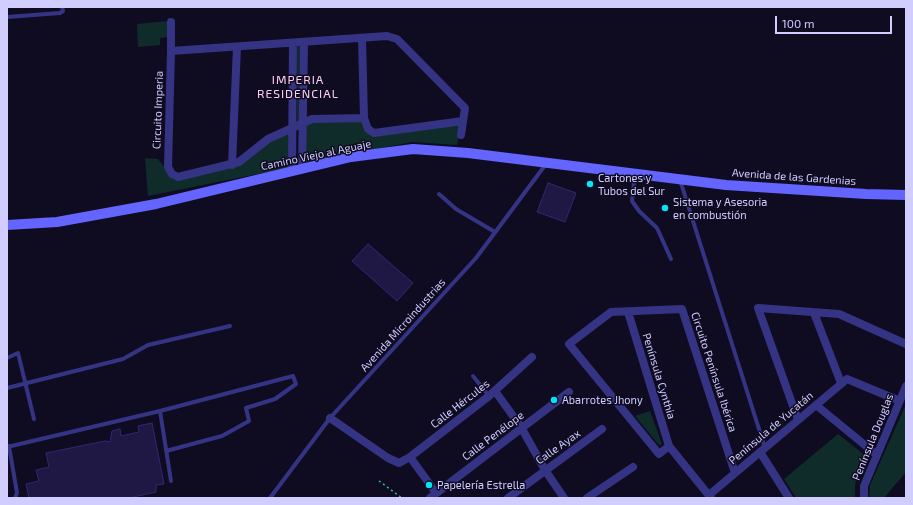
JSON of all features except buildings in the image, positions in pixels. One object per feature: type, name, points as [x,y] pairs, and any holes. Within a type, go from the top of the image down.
[{"type":"street","points":[[171,22],[171,50],[237,47],[387,36],[398,39],[465,108],[460,135]]},
{"type":"street","points":[[362,38],[364,118],[368,129],[374,133],[463,121]]},
{"type":"street","points":[[297,170],[302,158],[304,42]]},
{"type":"street","points":[[293,43],[292,159],[297,170]]},
{"type":"street","points":[[232,164],[237,47]]},
{"type":"street","name":"Circuito Imperia","points":[[171,50],[168,167],[172,174],[178,177],[232,164],[247,157],[268,138],[312,119],[364,118]]},
{"type":"street","name":"Camino Viejo al Aguaje","points":[[7,225],[57,222],[156,204],[351,157],[413,149],[468,153],[680,180]]},
{"type":"street","name":"Avenida de las Gardenias","points":[[680,180],[850,193],[906,195]]},
{"type":"street","points":[[798,420],[758,308],[839,314],[906,344]]},
{"type":"street","name":"Circuito Península Ibérica","points":[[669,446],[659,454],[569,344],[611,312],[682,309],[735,473]]},
{"type":"street","name":"Península Cynthia","points":[[628,312],[669,446]]},
{"type":"street","points":[[814,313],[844,381],[900,401]]},
{"type":"street","name":"Calle Hércules","points":[[330,418],[388,458],[398,463],[410,457],[492,393],[532,357]]},
{"type":"street","name":"Península de Yucatán","points":[[710,497],[735,473],[844,381]]},
{"type":"street","name":"Península Douglas","points":[[864,498],[864,486],[906,386]]},
{"type":"street","name":"Calle Penélope","points":[[433,496],[569,392]]},
{"type":"street","points":[[492,393],[521,428],[545,470],[564,498]]},
{"type":"street","points":[[816,405],[877,454]]},
{"type":"street","name":"Calle Ayax","points":[[508,498],[602,429]]},
{"type":"street","points":[[669,446],[710,497]]},
{"type":"street","points":[[762,450],[789,498]]},
{"type":"street","points":[[410,457],[433,496]]},
{"type":"street","points":[[587,498],[633,467]]},
{"type":"lane","points":[[7,17],[60,13],[63,11],[62,7]]},
{"type":"lane","name":"Avenida Microindustrias","points":[[270,498],[330,418],[476,258],[547,163]]},
{"type":"lane","points":[[635,174],[632,201],[639,211],[657,228],[671,259]]},
{"type":"lane","points":[[680,180],[762,450]]},
{"type":"lane","points":[[439,194],[456,209],[495,232]]},
{"type":"lane","points":[[7,388],[123,359],[148,345],[230,326]]},
{"type":"lane","points":[[7,358],[18,354],[34,419]]},
{"type":"lane","points":[[15,498],[17,493],[8,447],[160,411],[293,376],[296,384],[275,399],[246,408],[249,421],[222,436],[166,451]]},
{"type":"lane","points":[[473,376],[492,393]]},
{"type":"lane","points":[[160,411],[171,481]]},
{"type":"path","points":[[379,481],[402,498]]},
{"type":"green space","points":[[168,21],[168,37],[160,38],[160,45],[138,47],[137,24]]},
{"type":"green space","points":[[297,46],[300,47],[299,121],[297,121]]},
{"type":"green space","points":[[312,121],[361,121],[373,135],[461,123],[457,145],[412,142],[305,163],[306,124]]},
{"type":"green space","points":[[290,131],[288,168],[148,196],[145,158],[158,159],[170,175],[232,166],[262,146]]},
{"type":"green space","points":[[906,404],[906,472],[884,498],[869,498],[870,485]]},
{"type":"green space","points":[[650,411],[662,444],[661,445],[659,445],[635,416]]},
{"type":"green space","points":[[838,434],[867,457],[855,484],[855,498],[796,498],[784,479]]},
{"type":"place","name":"Cartones y Tubos del Sur","points":[[590,184]]},
{"type":"place","name":"Sistema y Asesoria en combustión","points":[[665,208]]},
{"type":"place","name":"Abarrotes Jhony","points":[[554,400]]},
{"type":"place","name":"Papelería Estrella","points":[[429,485]]},
{"type":"district","name":"IMPERIA RESIDENCIAL","points":[[298,87]]}]
